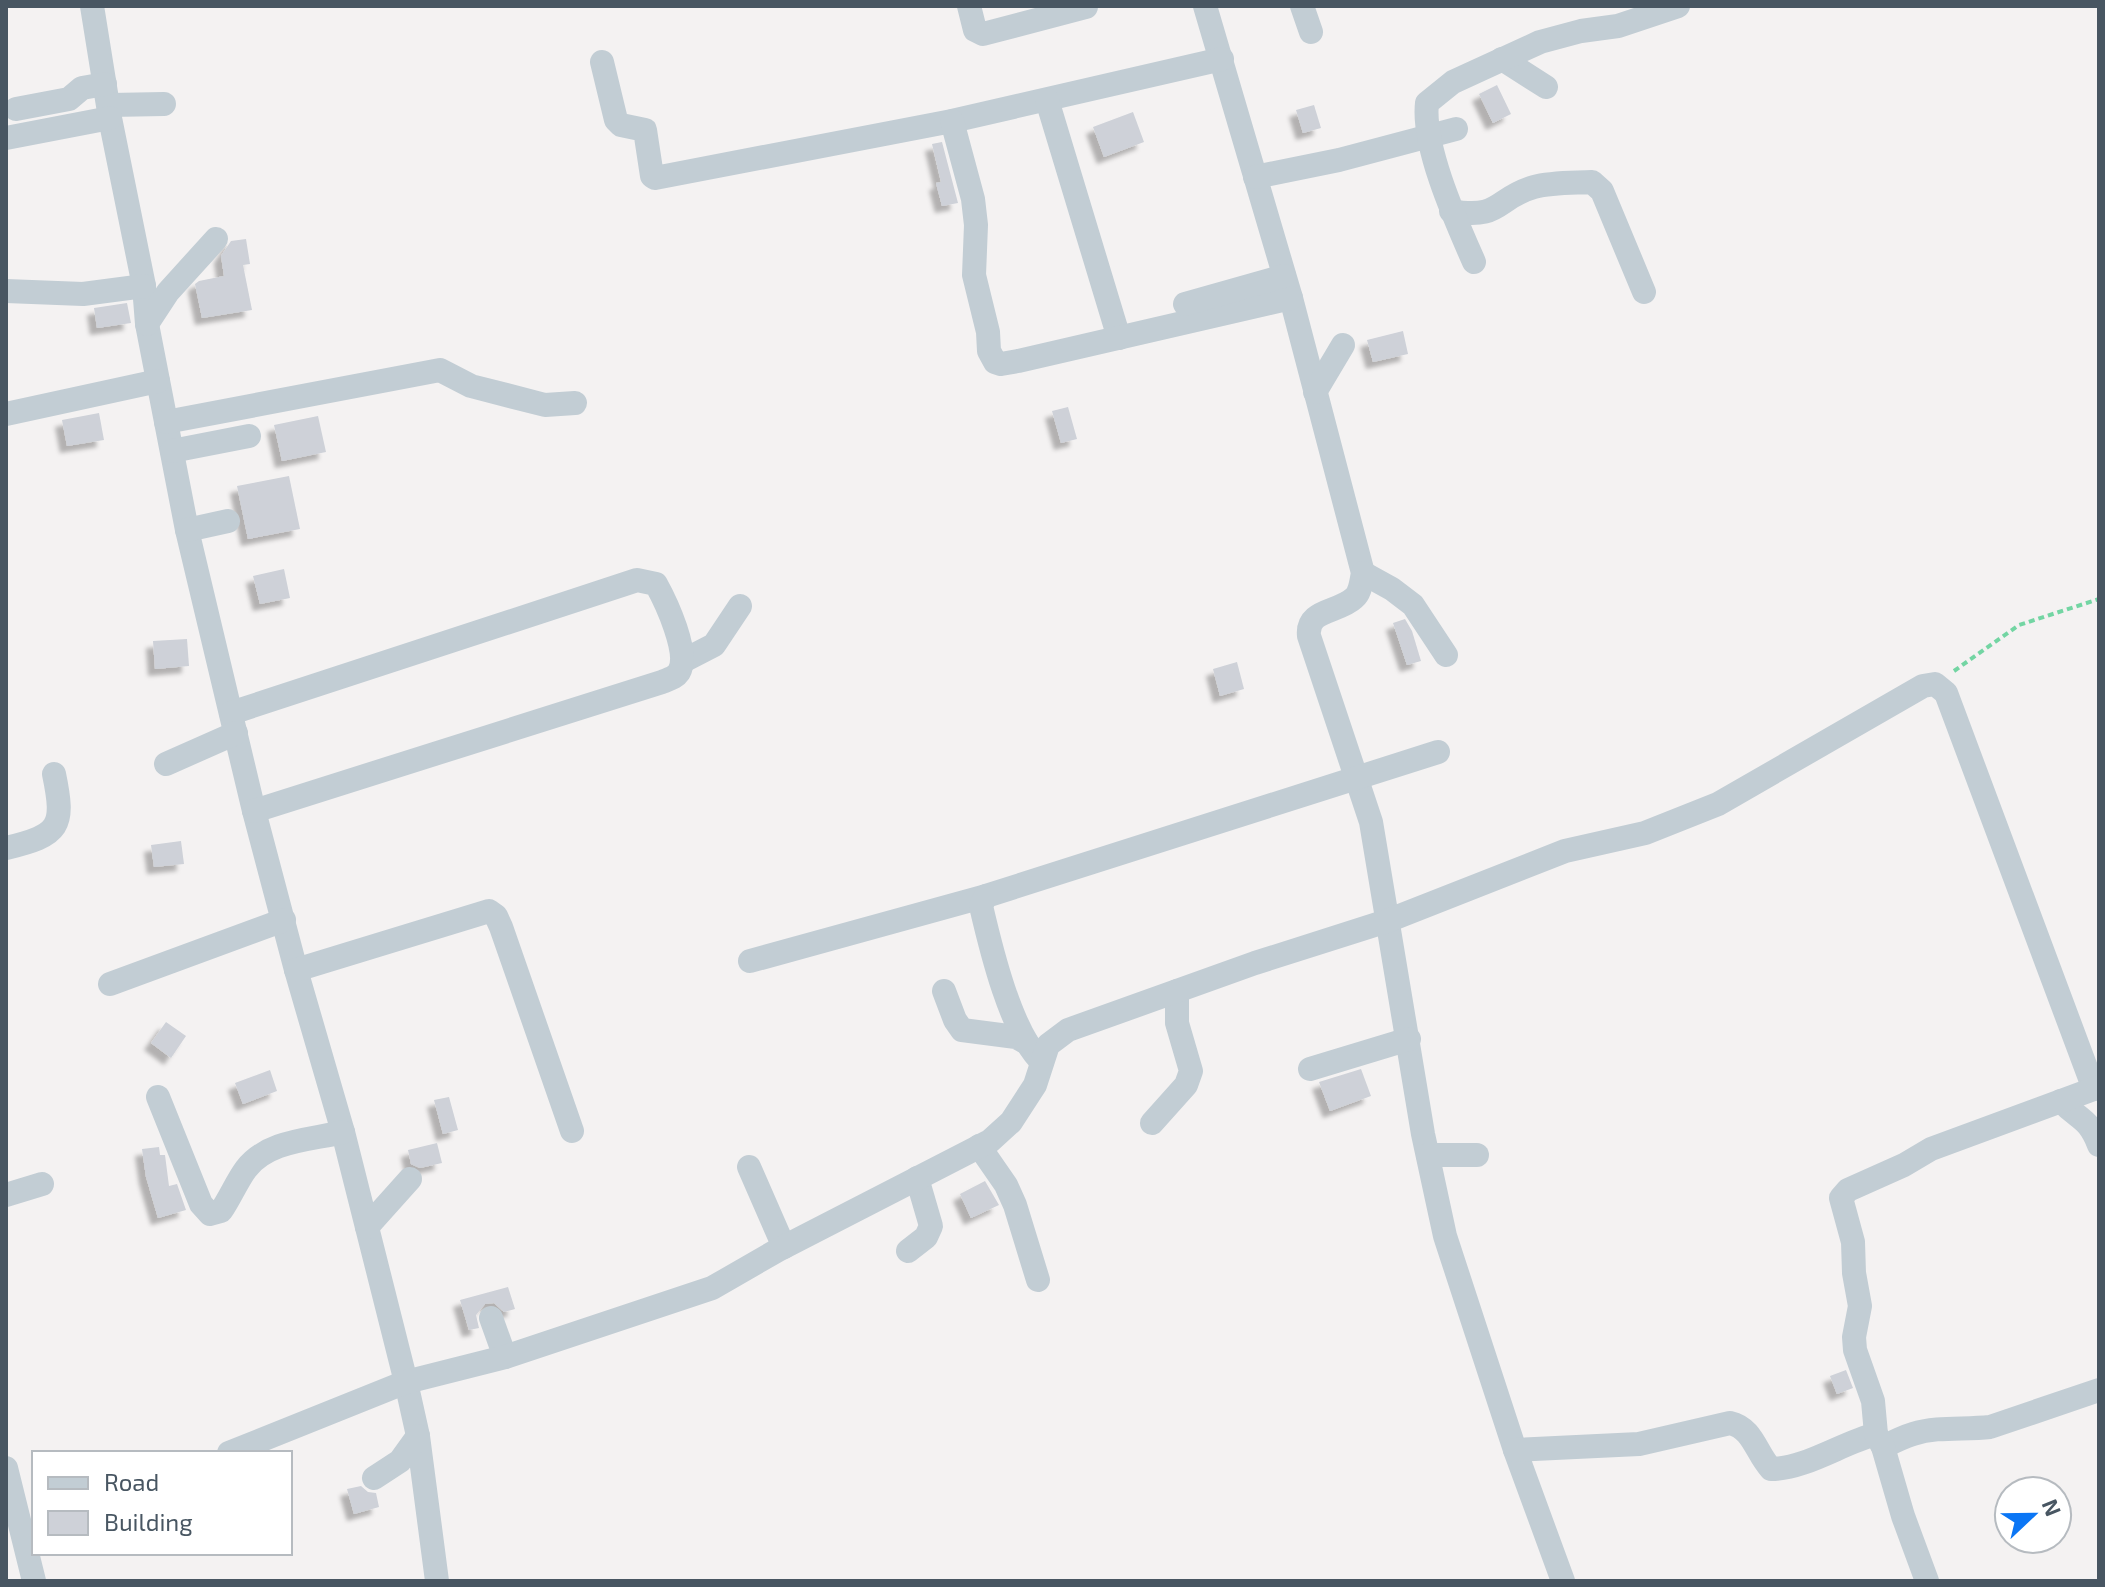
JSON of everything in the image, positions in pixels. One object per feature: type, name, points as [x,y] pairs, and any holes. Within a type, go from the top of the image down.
[{"type":"street","points":[[92,6],[144,286],[147,324],[187,530],[254,811],[343,1132],[406,1382],[418,1436],[437,1581]]},
{"type":"street","points":[[969,6],[975,30],[983,34],[1086,7]]},
{"type":"street","points":[[1205,6],[1288,287],[1363,573],[1354,598],[1313,618],[1308,627],[1371,822],[1428,1155],[1445,1236],[1515,1450],[1563,1581]]},
{"type":"street","points":[[1302,6],[1311,32]]},
{"type":"street","points":[[1474,262],[1451,211],[1428,137],[1425,120],[1427,103],[1453,82],[1540,42],[1581,31],[1618,26],[1678,6]]},
{"type":"street","points":[[602,62],[616,120],[621,125],[645,130],[652,176],[655,178],[952,121],[1222,59]]},
{"type":"street","points":[[1502,59],[1546,87]]},
{"type":"street","points":[[16,109],[69,99],[82,88],[108,102],[164,104]]},
{"type":"street","points":[[1047,100],[1119,338]]},
{"type":"street","points":[[6,138],[91,120],[108,102]]},
{"type":"street","points":[[952,121],[973,199],[976,225],[974,275],[988,332],[989,351],[995,362],[1018,361],[1119,338],[1288,287]]},
{"type":"street","points":[[1255,177],[1339,160],[1456,129]]},
{"type":"street","points":[[1451,211],[1473,215],[1489,212],[1534,187],[1592,182],[1602,191],[1644,292]]},
{"type":"street","points":[[147,324],[168,292],[216,239]]},
{"type":"street","points":[[6,291],[83,294],[144,286]]},
{"type":"street","points":[[1185,304],[1288,287]]},
{"type":"street","points":[[1315,392],[1343,345]]},
{"type":"street","points":[[166,422],[440,370],[471,386],[521,400],[545,405],[575,403]]},
{"type":"street","points":[[6,414],[158,381]]},
{"type":"street","points":[[172,451],[249,436]]},
{"type":"street","points":[[187,530],[228,521]]},
{"type":"street","points":[[1363,573],[1413,605],[1446,655]]},
{"type":"street","points":[[166,764],[234,723],[637,580],[656,584],[666,602],[683,661]]},
{"type":"street","points":[[254,811],[662,682],[675,676],[683,661],[714,645],[740,606]]},
{"type":"street","points":[[234,1451],[406,1382],[505,1357],[712,1288],[784,1247],[990,1141],[1011,1122],[1035,1085],[1048,1045],[1068,1030],[1255,963],[1387,921],[1565,851],[1645,833],[1718,804],[1923,686],[1935,684],[1946,693],[2097,1088],[1931,1149],[1848,1190],[1841,1198],[1853,1242],[1860,1306],[1854,1337],[1855,1350],[1873,1401],[1880,1440],[1903,1516],[1927,1581]]},
{"type":"street","points":[[750,961],[986,896],[1438,752]]},
{"type":"street","points":[[6,848],[38,839],[55,825],[61,814],[54,774]]},
{"type":"street","points":[[986,896],[981,906],[984,922],[1013,1014],[1027,1043],[1042,1062]]},
{"type":"street","points":[[296,970],[489,911],[496,916],[501,927],[572,1131]]},
{"type":"street","points":[[110,984],[284,920]]},
{"type":"street","points":[[944,991],[962,1030],[1016,1037],[1027,1043]]},
{"type":"street","points":[[1152,1123],[1186,1085],[1191,1071],[1177,1023],[1177,991]]},
{"type":"street","points":[[1310,1069],[1409,1039]]},
{"type":"street","points":[[158,1097],[201,1204],[210,1214],[221,1211],[245,1170],[258,1156],[300,1140],[343,1132]]},
{"type":"street","points":[[2061,1101],[2074,1115],[2087,1121],[2099,1145]]},
{"type":"street","points":[[979,1146],[1006,1185],[1015,1205],[1038,1280]]},
{"type":"street","points":[[1428,1155],[1477,1155]]},
{"type":"street","points":[[749,1167],[784,1247]]},
{"type":"street","points":[[908,1251],[926,1237],[931,1226],[917,1178]]},
{"type":"street","points":[[367,1227],[410,1179]]},
{"type":"street","points":[[6,1195],[42,1184]]},
{"type":"street","points":[[491,1318],[505,1357]]},
{"type":"street","points":[[1515,1450],[1639,1444],[1730,1423],[1741,1426],[1751,1436],[1760,1457],[1771,1469],[1786,1469],[1850,1441],[1880,1440],[1954,1428],[1970,1430],[1990,1427],[2099,1390]]},
{"type":"street","points":[[374,1478],[400,1461],[418,1436]]},
{"type":"street","points":[[6,1468],[34,1581]]},
{"type":"path","points":[[1935,684],[2019,625],[2099,599]]},
{"type":"building","points":[[1497,85],[1511,114],[1493,123],[1479,94]]},
{"type":"building","points":[[1314,105],[1321,128],[1303,133],[1296,110]]},
{"type":"building","points":[[1133,112],[1144,142],[1104,157],[1093,127]]},
{"type":"building","points":[[942,142],[958,203],[942,206],[936,183],[941,182],[932,144]]},
{"type":"building","points":[[246,239],[250,264],[243,265],[252,310],[202,318],[195,284],[224,276],[221,256],[231,241]]},
{"type":"building","points":[[127,303],[131,323],[97,328],[94,308]]},
{"type":"building","points":[[1403,331],[1408,354],[1373,362],[1367,340]]},
{"type":"building","points":[[1068,407],[1077,439],[1061,443],[1052,411]]},
{"type":"building","points":[[99,413],[104,440],[67,446],[62,420]]},
{"type":"building","points":[[318,416],[326,452],[282,461],[274,425]]},
{"type":"building","points":[[289,476],[300,529],[248,539],[237,486]]},
{"type":"building","points":[[284,569],[290,598],[260,604],[253,576]]},
{"type":"building","points":[[1405,619],[1421,661],[1407,665],[1393,623]]},
{"type":"building","points":[[187,639],[189,666],[155,669],[153,641]]},
{"type":"building","points":[[1237,662],[1244,689],[1220,696],[1213,669]]},
{"type":"building","points":[[181,841],[184,864],[154,867],[151,845]]},
{"type":"building","points":[[166,1022],[186,1036],[171,1058],[151,1043]]},
{"type":"building","points":[[1361,1069],[1371,1096],[1330,1111],[1319,1082]]},
{"type":"building","points":[[270,1070],[277,1091],[243,1104],[235,1083]]},
{"type":"building","points":[[449,1097],[458,1130],[443,1134],[434,1100]]},
{"type":"building","points":[[437,1143],[442,1163],[420,1168],[411,1164],[408,1150]]},
{"type":"building","points":[[159,1147],[160,1155],[165,1155],[169,1186],[177,1184],[186,1210],[158,1218],[146,1177],[142,1149]]},
{"type":"building","points":[[985,1181],[999,1205],[971,1218],[960,1194]]},
{"type":"building","points":[[508,1287],[515,1309],[504,1312],[494,1303],[485,1304],[476,1315],[479,1328],[469,1330],[460,1300]]},
{"type":"building","points":[[1846,1370],[1853,1388],[1837,1394],[1830,1376]]},
{"type":"building","points":[[361,1486],[368,1492],[376,1493],[379,1507],[354,1514],[347,1489]]}]
